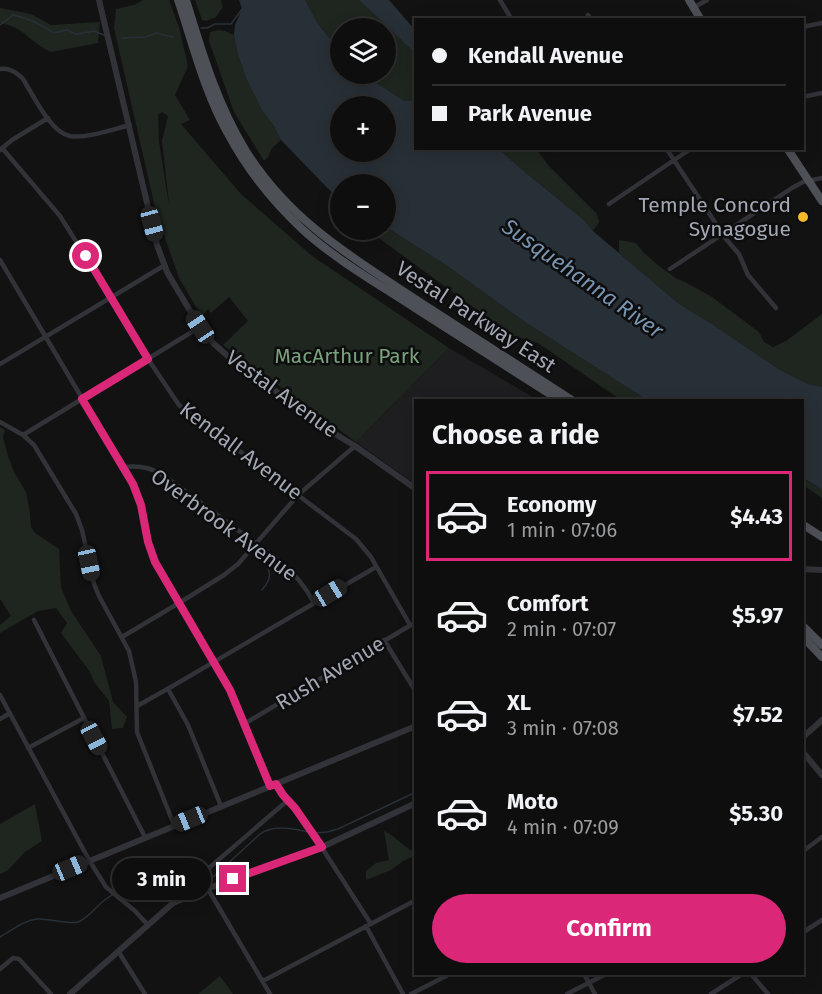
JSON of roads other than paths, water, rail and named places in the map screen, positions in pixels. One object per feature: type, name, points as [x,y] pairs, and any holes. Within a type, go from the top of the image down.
[{"type":"main road","name":"Vestal Parkway East","points":[[178,0],[210,96],[227,132],[255,177],[285,213],[317,241],[358,270],[557,399]]},
{"type":"main road","name":"Vestal Parkway East","points":[[186,0],[215,90],[230,123],[257,168],[290,207],[321,236],[358,262],[570,399]]},
{"type":"main road","points":[[691,4],[700,18]]},
{"type":"main road","points":[[788,150],[822,201]]},
{"type":"main road","points":[[804,525],[822,537]]},
{"type":"main road","points":[[804,627],[822,645]]},
{"type":"main road","points":[[805,640],[822,657]]},
{"type":"street","name":"Vestal Avenue","points":[[99,0],[157,245],[172,281],[200,327],[230,358],[414,488]]},
{"type":"street","points":[[500,0],[511,18]]},
{"type":"street","points":[[691,4],[706,0]]},
{"type":"street","points":[[804,27],[822,23]]},
{"type":"street","points":[[0,69],[13,70],[18,73],[57,130],[70,137],[130,125]]},
{"type":"street","points":[[804,97],[822,93]]},
{"type":"street","points":[[1,149],[48,118]]},
{"type":"street","name":"Kendall Avenue","points":[[1,149],[60,216],[179,405],[356,538],[413,623]]},
{"type":"street","points":[[667,150],[726,239],[739,254],[748,275],[776,308]]},
{"type":"street","points":[[609,204],[689,150]]},
{"type":"street","points":[[670,269],[802,182],[822,178]]},
{"type":"street","points":[[0,260],[133,484],[141,505],[155,562],[230,690],[273,785],[295,808],[322,847],[368,925],[403,994]]},
{"type":"street","points":[[0,364],[165,265]]},
{"type":"street","points":[[23,435],[200,327]]},
{"type":"street","points":[[0,422],[23,435],[34,445],[76,514],[82,530],[94,584],[122,637],[132,662],[136,682],[138,738],[174,825]]},
{"type":"street","points":[[122,637],[224,575],[238,564],[298,495],[355,446]]},
{"type":"street","name":"Overbrook Avenue","points":[[123,467],[139,466],[159,472],[293,572],[303,583],[314,603]]},
{"type":"street","points":[[137,706],[376,567]]},
{"type":"street","points":[[804,569],[822,570]]},
{"type":"street","points":[[34,620],[145,837]]},
{"type":"street","name":"Rush Avenue","points":[[244,723],[413,623]]},
{"type":"street","points":[[384,640],[414,689]]},
{"type":"street","points":[[168,689],[188,725],[221,806]]},
{"type":"street","points":[[0,695],[89,860],[106,887],[135,911],[147,925]]},
{"type":"street","points":[[0,719],[10,714]]},
{"type":"street","points":[[28,748],[84,718]]},
{"type":"street","points":[[804,736],[822,720]]},
{"type":"street","points":[[0,898],[414,727]]},
{"type":"street","points":[[804,753],[822,775]]},
{"type":"street","points":[[70,994],[173,903],[195,880],[287,801]]},
{"type":"street","points":[[173,903],[322,847],[414,804]]},
{"type":"street","points":[[804,851],[822,837]]},
{"type":"street","points":[[804,844],[808,848]]},
{"type":"street","points":[[208,889],[270,994]]},
{"type":"street","points":[[263,981],[414,901]]},
{"type":"street","points":[[804,932],[822,920]]},
{"type":"street","points":[[118,951],[145,994]]},
{"type":"street","points":[[0,969],[13,958],[19,959],[51,994]]},
{"type":"street","points":[[411,994],[448,975]]},
{"type":"street","points":[[585,975],[595,994]]},
{"type":"street","points":[[567,994],[604,975]]},
{"type":"street","points":[[711,994],[740,975]]},
{"type":"street","points":[[752,975],[768,994]]},
{"type":"water","name":"Susquehanna River","points":[[239,0],[305,0],[318,24],[330,39],[330,84],[378,84],[404,101],[414,101],[414,150],[500,150],[679,304],[780,370],[808,384],[822,387],[822,489],[804,479],[804,399],[645,399],[525,322],[446,265],[396,233],[396,174],[330,174],[330,191],[281,140],[263,112],[246,78],[234,35],[235,25],[242,9]]},
{"type":"water","points":[[359,0],[389,0],[414,29],[414,52],[396,35],[396,18],[378,18]]},
{"type":"waterway","points":[[201,28],[215,24],[231,24],[242,9]]},
{"type":"waterway","points":[[0,25],[13,15],[34,22],[54,33],[67,30],[76,34],[94,31],[104,35]]},
{"type":"waterway","points":[[122,38],[146,37],[156,33],[173,37]]},
{"type":"waterway","points":[[260,554],[269,572],[268,580],[262,590]]},
{"type":"waterway","points":[[314,833],[338,829],[414,793]]},
{"type":"waterway","points":[[206,878],[213,877],[265,831],[284,828],[309,832]]},
{"type":"waterway","points":[[0,937],[22,924],[37,919],[78,922],[86,918],[106,899],[125,888],[144,883],[185,881]]},
{"type":"place","name":"Temple Concord Synagogue","points":[[803,217]]},
{"type":"park label","name":"MacArthur Park","points":[[347,356]]}]
